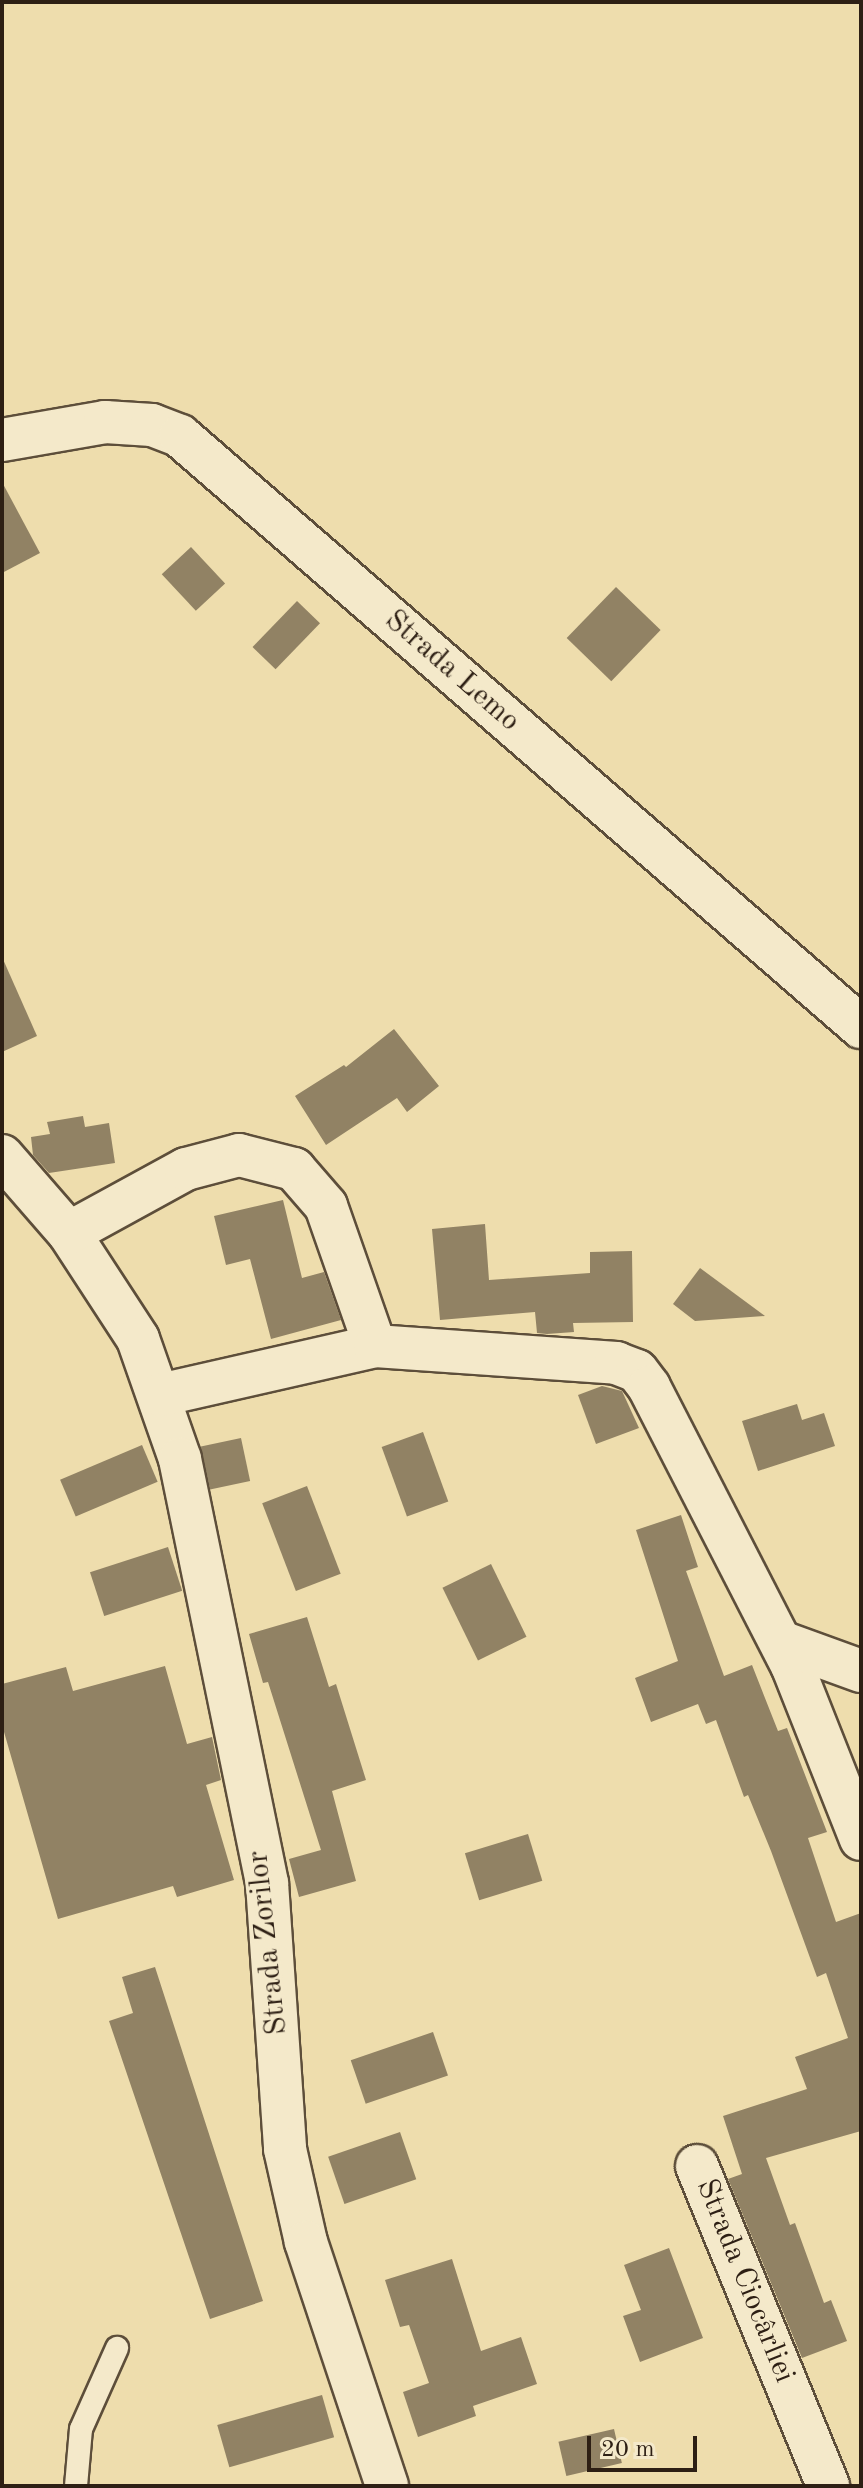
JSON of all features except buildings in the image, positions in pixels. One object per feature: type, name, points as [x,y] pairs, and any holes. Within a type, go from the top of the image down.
[{"type":"street","name":"Strada Lemo","points":[[2,440],[105,422],[152,425],[180,436],[861,1027]]},
{"type":"street","points":[[69,1233],[186,1169],[239,1155],[294,1169],[326,1206],[375,1346]]},
{"type":"street","name":"Strada Zorilor","points":[[2,1156],[69,1233],[138,1339],[180,1459],[267,1883],[285,2149],[306,2242],[387,2486]]},
{"type":"street","points":[[160,1395],[375,1346],[616,1363],[637,1371],[649,1387],[781,1642],[861,1839]]},
{"type":"street","points":[[781,1642],[861,1671]]},
{"type":"street","name":"Strada Ciocârliei","points":[[697,2166],[828,2486]]},
{"type":"lane","points":[[76,2486],[81,2429],[117,2348]]}]
